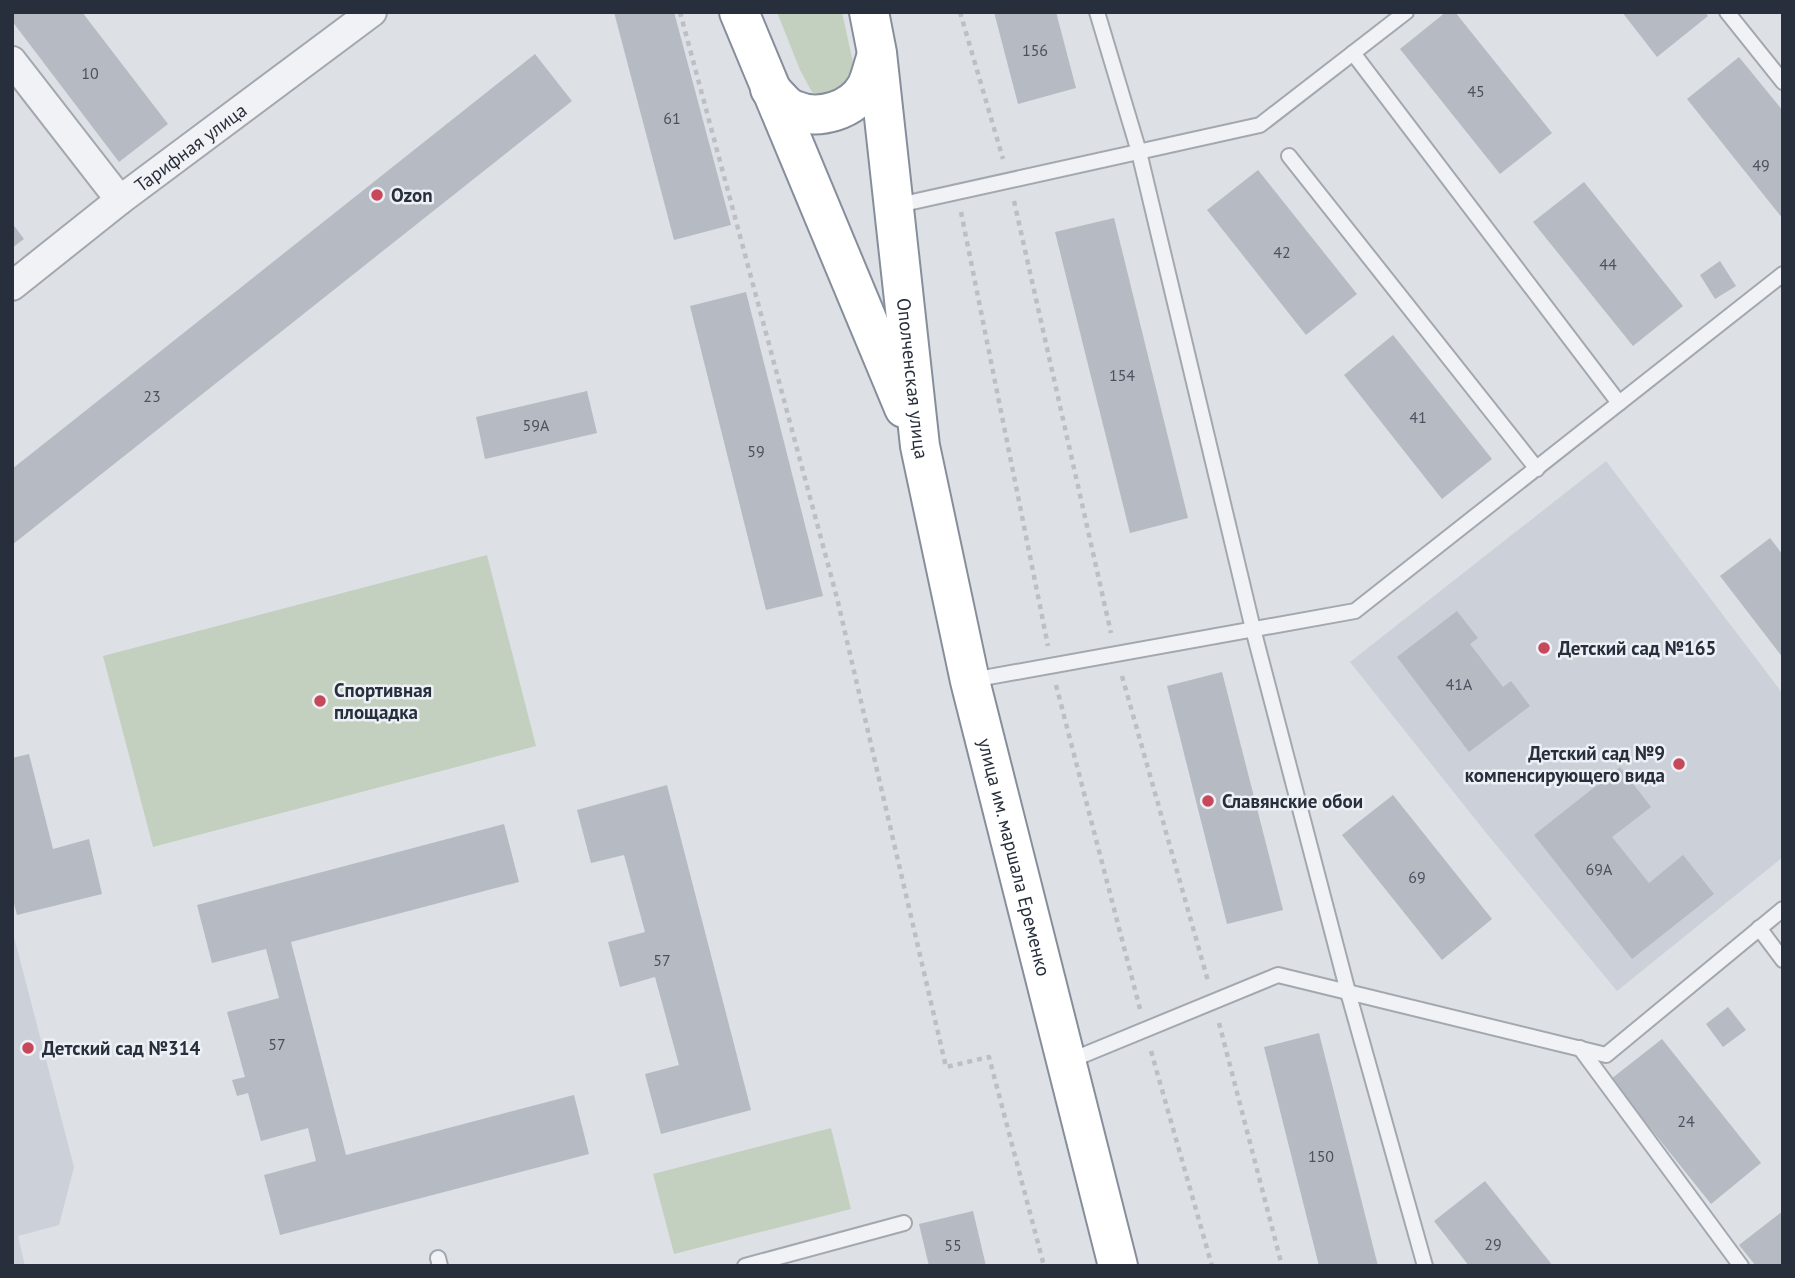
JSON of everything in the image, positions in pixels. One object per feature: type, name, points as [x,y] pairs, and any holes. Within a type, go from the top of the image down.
[{"type":"highway","name":"Ополченская улица","points":[[739,12],[920,446]]},
{"type":"highway","name":"Ополченская улица","points":[[869,12],[877,53],[920,446]]},
{"type":"highway","points":[[769,89],[792,110],[811,115],[843,108],[855,102],[867,86],[877,53]]},
{"type":"highway","name":"улица им. маршала Еременко","points":[[920,446],[970,681],[1118,1266]]},
{"type":"street","name":"Тарифная улица","points":[[12,286],[120,200],[372,12]]},
{"type":"street","points":[[12,61],[120,200]]},
{"type":"lane","points":[[1097,12],[1139,152],[1253,629],[1348,992],[1425,1266]]},
{"type":"lane","points":[[894,206],[1260,125],[1406,12]]},
{"type":"lane","points":[[1727,12],[1783,82]]},
{"type":"lane","points":[[1353,53],[1619,403]]},
{"type":"lane","points":[[1289,156],[1537,469]]},
{"type":"lane","points":[[970,681],[1354,611],[1783,274]]},
{"type":"lane","points":[[1066,1062],[1278,975],[1606,1055],[1783,909]]},
{"type":"lane","points":[[1759,928],[1783,960]]},
{"type":"lane","points":[[1580,1048],[1741,1266]]},
{"type":"lane","points":[[745,1266],[904,1223]]},
{"type":"path","points":[[680,12],[837,598],[946,1067],[989,1057],[1044,1266]]},
{"type":"path","points":[[957,191],[1052,666],[1145,1030],[1212,1266]]},
{"type":"shaded area","points":[[1606,461],[1783,694],[1783,857],[1617,991],[1350,662]]},
{"type":"shaded area","name":"Детский сад №314","points":[[12,929],[74,1167],[59,1225],[18,1236],[25,1266],[12,1266]]},
{"type":"green space","points":[[777,12],[842,12],[854,67],[838,93],[822,96],[812,92],[800,70]]},
{"type":"green space","name":"Спортивная площадка","points":[[487,555],[536,746],[153,847],[103,656]]},
{"type":"green space","points":[[831,1128],[851,1209],[674,1254],[653,1174]]},
{"type":"building","points":[[12,12],[82,12],[168,124],[119,162],[12,21]]},
{"type":"building","points":[[614,12],[674,12],[731,225],[674,240]]},
{"type":"building","points":[[994,12],[1056,12],[1076,88],[1018,104]]},
{"type":"building","points":[[1446,12],[1455,12],[1552,133],[1500,174],[1400,49]]},
{"type":"building","points":[[1622,12],[1705,12],[1708,16],[1657,57]]},
{"type":"building","points":[[535,54],[572,101],[12,545],[12,469]]},
{"type":"building","points":[[1739,57],[1783,111],[1783,219],[1687,99]]},
{"type":"building","points":[[1258,170],[1357,294],[1306,335],[1207,210]]},
{"type":"building","points":[[1584,182],[1683,306],[1633,346],[1533,222]]},
{"type":"building","points":[[1114,218],[1188,518],[1130,533],[1055,232]]},
{"type":"building","points":[[12,223],[24,239],[12,248]]},
{"type":"building","points":[[1720,261],[1736,286],[1715,299],[1700,275]]},
{"type":"building","points":[[746,292],[823,596],[766,610],[690,306]]},
{"type":"building","points":[[1393,335],[1492,459],[1442,499],[1344,375]]},
{"type":"building","points":[[587,391],[597,433],[485,459],[476,417]]},
{"type":"building","points":[[1770,538],[1783,555],[1783,658],[1720,576]]},
{"type":"building","points":[[1457,611],[1478,638],[1470,644],[1503,687],[1511,681],[1530,706],[1469,752],[1397,657]]},
{"type":"building","points":[[1222,672],[1283,910],[1227,924],[1167,686]]},
{"type":"building","points":[[29,754],[53,849],[89,839],[102,894],[17,915],[12,896],[12,758]]},
{"type":"building","points":[[1620,767],[1651,807],[1612,837],[1649,883],[1683,855],[1714,894],[1632,959],[1534,835]]},
{"type":"building","points":[[667,785],[751,1110],[661,1134],[645,1074],[679,1065],[655,977],[620,987],[608,942],[645,932],[624,855],[591,863],[577,810]]},
{"type":"building","points":[[1393,795],[1492,919],[1442,960],[1342,835]]},
{"type":"building","points":[[504,824],[519,882],[291,942],[346,1155],[574,1095],[589,1154],[280,1235],[264,1175],[316,1161],[308,1128],[261,1141],[248,1093],[237,1096],[232,1080],[245,1077],[227,1012],[279,998],[266,949],[212,963],[197,905]]},
{"type":"building","points":[[1728,1007],[1746,1030],[1723,1047],[1706,1024]]},
{"type":"building","points":[[1319,1033],[1378,1266],[1319,1266],[1264,1047]]},
{"type":"building","points":[[1662,1039],[1761,1163],[1711,1204],[1611,1079]]},
{"type":"building","points":[[1485,1181],[1553,1266],[1469,1266],[1434,1221]]},
{"type":"building","points":[[973,1211],[986,1266],[929,1266],[919,1224]]},
{"type":"building","points":[[1783,1211],[1783,1266],[1756,1266],[1739,1245]]},
{"type":"place","name":"Ozon","points":[[377,195]]},
{"type":"place","name":"Детский сад №165","points":[[1544,648]]},
{"type":"place","name":"Спортивная площадка","points":[[320,701]]},
{"type":"place","name":"Детский сад №9 компенсирующего вида","points":[[1679,764]]},
{"type":"place","name":"Славянские обои","points":[[1208,801]]},
{"type":"place","name":"Детский сад №314","points":[[28,1048]]}]
